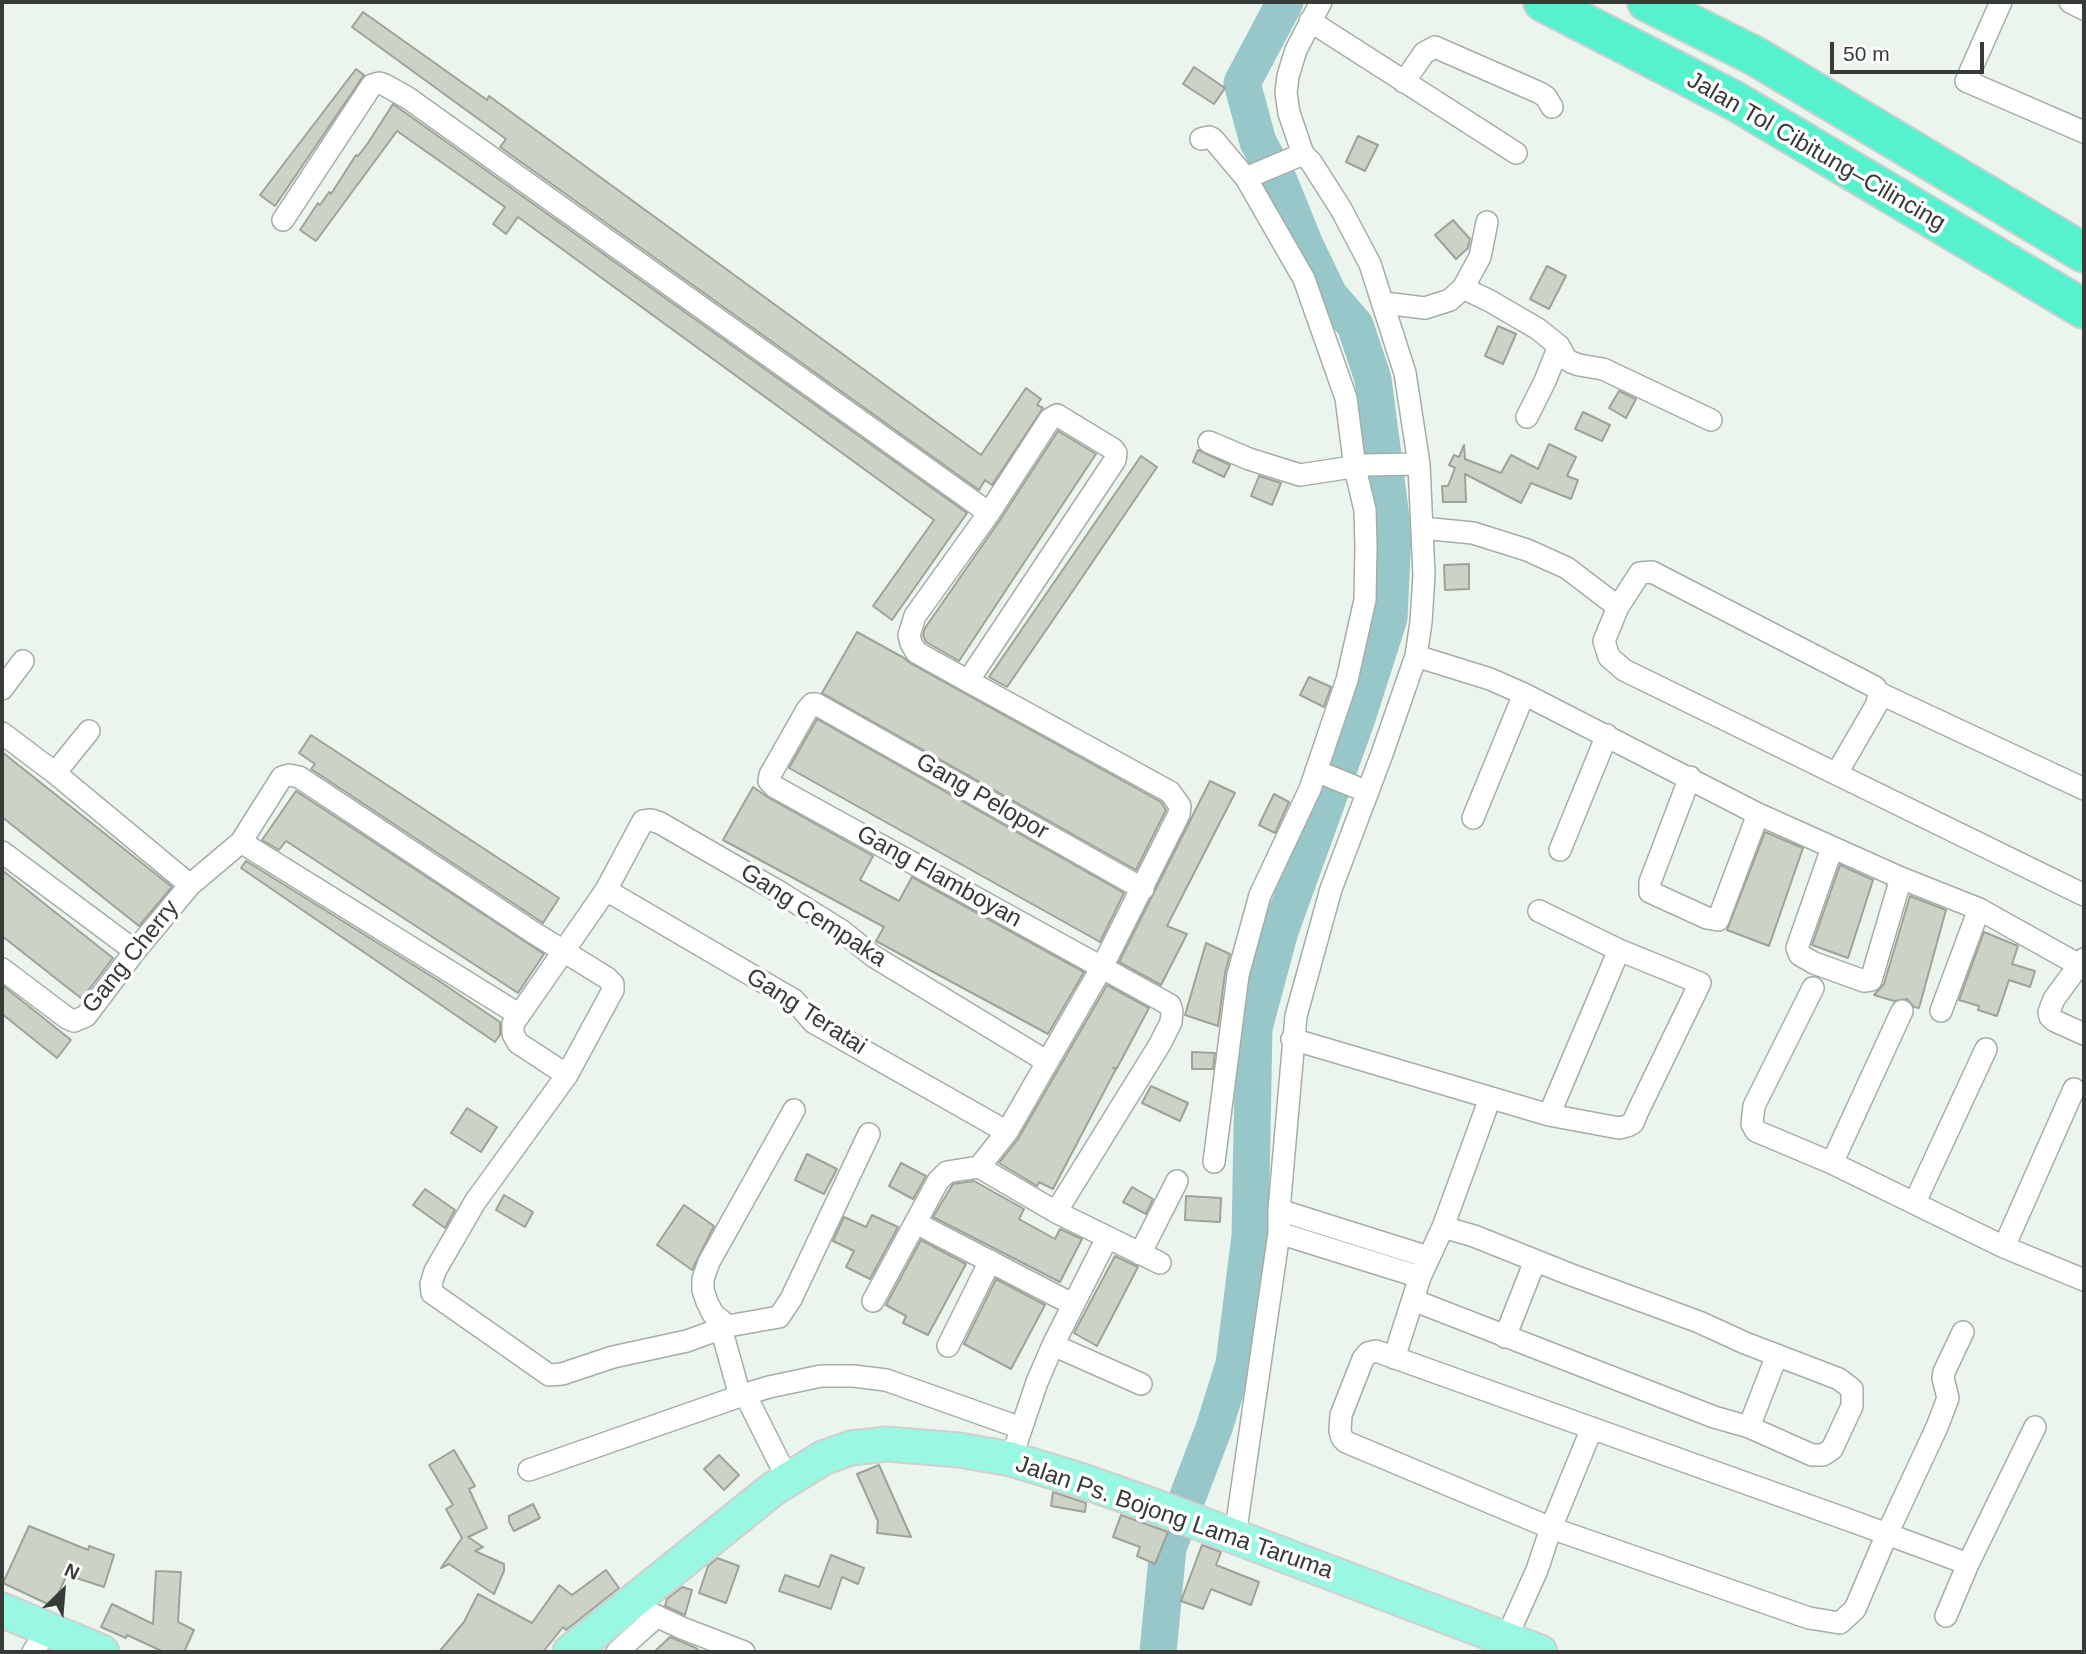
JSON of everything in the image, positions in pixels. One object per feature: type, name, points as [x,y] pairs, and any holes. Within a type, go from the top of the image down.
[{"type":"highway","name":"Jalan Tol Cibitung–Cilincing","points":[[1543,2],[1735,102],[2084,309]]},
{"type":"highway","name":"Jalan Tol Cibitung–Cilincing","points":[[1647,2],[1755,56],[2084,253]]},
{"type":"main road","name":"Jalan Ps. Bojong Lama Taruma","points":[[570,1652],[643,1610],[726,1525],[788,1480],[823,1458],[851,1448],[887,1444],[921,1445],[1011,1459],[1154,1506],[1540,1652]]},
{"type":"main road","points":[[2,1610],[40,1641],[102,1652]]},
{"type":"street","points":[[1295,158],[1286,93],[1288,76],[1296,50],[1321,2]]},
{"type":"street","points":[[2001,2],[1966,81],[2084,131]]},
{"type":"street","points":[[2070,2],[2084,9]]},
{"type":"street","points":[[1310,21],[1516,153]]},
{"type":"street","points":[[1404,82],[1423,53],[1435,47],[1546,96],[1552,107]]},
{"type":"street","points":[[284,220],[372,85],[385,85],[408,98],[989,513]]},
{"type":"street","points":[[1200,139],[1213,139],[1250,176],[1304,279],[1346,398],[1360,466],[1365,510],[1365,600],[1347,680],[1320,772],[1260,895],[1238,975],[1214,1162]]},
{"type":"street","points":[[1227,1534],[1279,1233],[1292,1039],[1296,1016],[1360,789],[1416,656],[1424,575],[1422,528],[1410,464],[1405,373],[1370,264],[1341,209],[1311,162],[1295,158],[1250,176]]},
{"type":"street","points":[[1384,303],[1425,308],[1450,300],[1463,288],[1480,257],[1487,222]]},
{"type":"street","points":[[1463,288],[1490,300],[1538,329],[1559,346],[1566,359],[1571,362],[1603,369],[1711,421]]},
{"type":"street","points":[[1527,417],[1559,346]]},
{"type":"street","points":[[968,681],[1109,470],[1116,453],[1056,415],[1035,440],[989,513],[915,616],[909,635],[916,652],[968,681],[1170,792],[1180,806],[1180,814],[1102,967],[1007,1132],[979,1167]]},
{"type":"street","points":[[1209,442],[1249,460],[1300,475],[1360,466],[1410,464]]},
{"type":"street","points":[[1422,528],[1473,533],[1527,550],[1567,568],[1618,607]]},
{"type":"street","points":[[2084,789],[1879,693],[1875,687],[1652,572],[1640,573],[1618,607],[1604,641],[1609,657],[1623,670],[2084,895]]},
{"type":"street","points":[[1416,656],[1490,679],[1524,694],[1758,814],[1901,878],[1979,909],[2081,962],[2054,999],[2049,1012],[2055,1021],[2084,1034]]},
{"type":"street","points":[[2,689],[23,661]]},
{"type":"street","points":[[1837,773],[1877,704],[1879,693]]},
{"type":"street","points":[[1473,818],[1524,694]]},
{"type":"street","name":"Gang Pelopor","points":[[775,787],[769,781],[770,775],[810,706],[820,706],[1143,888]]},
{"type":"street","points":[[55,773],[89,731]]},
{"type":"street","points":[[2,733],[55,773],[190,885]]},
{"type":"street","points":[[1560,850],[1607,735]]},
{"type":"street","points":[[1320,772],[1360,789]]},
{"type":"street","name":"Gang Cherry","points":[[2,968],[60,1014],[74,1021],[86,1016],[190,885],[241,842],[282,777],[289,775],[299,777],[565,951]]},
{"type":"street","points":[[1690,777],[1650,882],[1650,892],[1707,918],[1718,920],[1758,814]]},
{"type":"street","name":"Gang Flamboyan","points":[[775,787],[1170,1005],[1171,1022],[1056,1212]]},
{"type":"street","name":"Gang Cempaka","points":[[606,890],[643,821],[660,822],[842,931],[873,956],[1046,1061]]},
{"type":"street","points":[[241,842],[518,1014]]},
{"type":"street","points":[[1832,848],[1797,948],[1800,956],[1864,981],[1871,980],[1901,878]]},
{"type":"street","points":[[2,852],[135,951]]},
{"type":"street","points":[[567,1075],[519,1043],[513,1034],[513,1024],[606,890]]},
{"type":"street","name":"Gang Teratai","points":[[606,890],[794,1000],[813,1022],[1007,1132]]},
{"type":"street","points":[[1941,1011],[1979,909]]},
{"type":"street","points":[[1292,1039],[1549,1115],[1619,1128],[1633,1123],[1700,985],[1689,977],[1619,950],[1539,911]]},
{"type":"street","points":[[1549,1115],[1619,950]]},
{"type":"street","points":[[565,951],[613,984],[613,990],[567,1075],[475,1202],[435,1271],[431,1284],[432,1293],[546,1373],[562,1374],[613,1357],[687,1341],[724,1327],[779,1317],[786,1308],[869,1134]]},
{"type":"street","points":[[1813,988],[1754,1106],[1752,1124],[1756,1131],[1916,1202],[2004,1247],[2083,1277]]},
{"type":"street","points":[[1832,1163],[1902,1011]]},
{"type":"street","points":[[1916,1202],[1986,1049]]},
{"type":"street","points":[[2004,1247],[2074,1089]]},
{"type":"street","points":[[1394,1358],[1424,1267],[1443,1227],[1490,1098]]},
{"type":"street","points":[[788,1480],[742,1395],[724,1327],[707,1302],[703,1279],[709,1262],[794,1110]]},
{"type":"street","points":[[873,1301],[938,1181],[947,1172],[979,1167],[1056,1212],[1160,1263]]},
{"type":"street","points":[[1140,1254],[1177,1181]]},
{"type":"street","points":[[1279,1210],[1424,1267]]},
{"type":"street","points":[[916,1223],[1072,1304]]},
{"type":"street","points":[[1413,1300],[1714,1417],[1749,1427],[1812,1455],[1823,1455],[1832,1449],[1852,1406],[1852,1389],[1847,1384],[1699,1322],[1474,1236],[1443,1227]]},
{"type":"street","points":[[1279,1233],[1424,1267]]},
{"type":"street","points":[[1011,1459],[1053,1345],[1107,1238]]},
{"type":"street","points":[[948,1346],[990,1261]]},
{"type":"street","points":[[1505,1337],[1535,1261]]},
{"type":"street","points":[[1963,1332],[1944,1372],[1948,1398],[1937,1427],[1887,1534],[1855,1609],[1846,1619],[1831,1623],[1796,1614],[1551,1528],[1346,1442],[1342,1438],[1341,1415],[1363,1359],[1368,1353],[1376,1351],[1887,1534],[1968,1564]]},
{"type":"street","points":[[1053,1345],[1141,1384]]},
{"type":"street","points":[[1749,1427],[1777,1355]]},
{"type":"street","points":[[529,1470],[742,1395],[821,1376],[886,1380],[1021,1428]]},
{"type":"street","points":[[1946,1616],[1968,1564],[2035,1427]]},
{"type":"street","points":[[1506,1639],[1537,1570],[1551,1528],[1592,1428]]},
{"type":"street","points":[[617,1652],[643,1610],[744,1652]]},
{"type":"building","points":[[363,12],[487,100],[489,96],[981,455],[1026,388],[1041,399],[1037,405],[1043,408],[992,485],[985,480],[979,490],[500,147],[506,139],[352,27]]},
{"type":"building","points":[[1194,67],[1225,88],[1214,104],[1183,84]]},
{"type":"building","points":[[356,69],[364,75],[275,206],[260,195]]},
{"type":"building","points":[[393,104],[967,513],[892,620],[873,606],[934,520],[518,217],[506,234],[493,224],[505,207],[397,131],[316,241],[300,230],[318,203],[320,205],[329,192],[331,194]]},
{"type":"building","points":[[1358,136],[1378,145],[1365,171],[1346,162]]},
{"type":"building","points":[[1453,220],[1470,239],[1468,248],[1456,259],[1435,235]]},
{"type":"building","points":[[1547,266],[1566,276],[1549,309],[1530,299]]},
{"type":"building","points":[[1498,326],[1516,334],[1503,364],[1485,356]]},
{"type":"building","points":[[1619,391],[1636,399],[1626,418],[1609,408]]},
{"type":"building","points":[[1583,412],[1610,425],[1602,441],[1575,429]]},
{"type":"building","points":[[1058,431],[1096,454],[959,661],[926,642],[923,635],[925,628]]},
{"type":"building","points":[[1549,444],[1576,457],[1567,476],[1578,480],[1571,499],[1531,483],[1521,503],[1465,474],[1466,502],[1443,502],[1442,486],[1448,486],[1455,468],[1449,465],[1454,455],[1459,457],[1464,445],[1465,459],[1501,473],[1511,455],[1538,469]]},
{"type":"building","points":[[1198,450],[1230,465],[1224,477],[1193,462]]},
{"type":"building","points":[[1141,456],[1157,467],[1007,687],[989,677]]},
{"type":"building","points":[[1259,476],[1281,483],[1272,505],[1251,496]]},
{"type":"building","points":[[1469,564],[1469,589],[1445,590],[1444,565]]},
{"type":"building","points":[[857,632],[1161,802],[1166,810],[1136,870],[822,693]]},
{"type":"building","points":[[1309,677],[1331,687],[1324,707],[1300,695]]},
{"type":"building","points":[[817,719],[1124,893],[1100,942],[789,768]]},
{"type":"building","points":[[311,735],[559,898],[543,923],[311,769],[315,764],[299,753]]},
{"type":"building","points":[[2,752],[172,887],[139,926],[2,817]]},
{"type":"building","points":[[1210,781],[1235,793],[1167,926],[1187,934],[1161,985],[1119,962]]},
{"type":"building","points":[[753,787],[873,856],[860,880],[899,901],[912,877],[1084,972],[1048,1034],[876,941],[884,927],[723,840]]},
{"type":"building","points":[[296,791],[544,954],[518,993],[286,841],[279,850],[262,840]]},
{"type":"building","points":[[1274,794],[1289,802],[1275,833],[1259,825]]},
{"type":"building","points":[[1765,832],[1803,848],[1769,946],[1727,930]]},
{"type":"building","points":[[246,861],[500,1022],[500,1035],[495,1042],[241,868]]},
{"type":"building","points":[[1840,865],[1873,880],[1848,958],[1812,945]]},
{"type":"building","points":[[2,870],[113,958],[82,999],[2,936]]},
{"type":"building","points":[[1910,896],[1946,910],[1919,1008],[1914,1007],[1907,999],[1894,1001],[1874,995],[1884,984]]},
{"type":"building","points":[[1984,932],[2018,946],[2012,964],[2035,971],[2030,987],[2009,980],[1997,1016],[1978,1010],[1979,1006],[1959,1000]]},
{"type":"building","points":[[1206,943],[1230,954],[1218,1026],[1185,1015]]},
{"type":"building","points":[[2,985],[71,1040],[57,1058],[2,1014]]},
{"type":"building","points":[[1107,985],[1149,1008],[1117,1068],[1113,1068],[1116,1069],[1053,1189],[1039,1182],[1037,1186],[999,1163],[1018,1139]]},
{"type":"building","points":[[1192,1052],[1215,1053],[1213,1069],[1192,1069]]},
{"type":"building","points":[[1151,1086],[1188,1103],[1180,1121],[1142,1103]]},
{"type":"building","points":[[467,1108],[497,1127],[481,1152],[451,1133]]},
{"type":"building","points":[[807,1154],[837,1169],[824,1194],[795,1180]]},
{"type":"building","points":[[901,1163],[926,1176],[913,1199],[889,1186]]},
{"type":"building","points":[[974,1181],[1024,1209],[1019,1219],[1055,1239],[1060,1229],[1082,1239],[1060,1282],[933,1217],[953,1184]]},
{"type":"building","points":[[1132,1187],[1153,1199],[1146,1214],[1123,1202]]},
{"type":"building","points":[[425,1189],[455,1210],[445,1228],[413,1205]]},
{"type":"building","points":[[504,1195],[533,1212],[525,1227],[496,1210]]},
{"type":"building","points":[[1186,1196],[1221,1198],[1220,1222],[1185,1220]]},
{"type":"building","points":[[684,1205],[714,1226],[692,1270],[657,1245]]},
{"type":"building","points":[[872,1215],[898,1227],[870,1279],[846,1267],[854,1251],[833,1241],[844,1217],[866,1227]]},
{"type":"building","points":[[921,1240],[966,1264],[928,1335],[903,1323],[906,1316],[886,1305]]},
{"type":"building","points":[[1115,1256],[1138,1267],[1097,1346],[1074,1333]]},
{"type":"building","points":[[996,1279],[1045,1305],[1011,1369],[964,1344]]},
{"type":"building","points":[[454,1450],[475,1486],[469,1489],[487,1528],[468,1537],[483,1547],[475,1551],[504,1564],[504,1571],[494,1594],[449,1564],[441,1568],[462,1538],[446,1509],[453,1505],[429,1465]]},
{"type":"building","points":[[719,1455],[739,1475],[724,1490],[704,1469]]},
{"type":"building","points":[[879,1465],[911,1537],[877,1533],[878,1521],[857,1474]]},
{"type":"building","points":[[1053,1492],[1086,1503],[1085,1512],[1051,1506]]},
{"type":"building","points":[[533,1504],[540,1518],[514,1531],[509,1516]]},
{"type":"building","points":[[1121,1515],[1168,1532],[1155,1564],[1137,1556],[1140,1547],[1113,1537]]},
{"type":"building","points":[[29,1526],[88,1550],[89,1546],[114,1555],[104,1587],[67,1575],[52,1606],[3,1583]]},
{"type":"building","points":[[1202,1545],[1221,1552],[1216,1565],[1259,1582],[1251,1605],[1211,1589],[1203,1609],[1181,1601]]},
{"type":"building","points":[[831,1555],[864,1568],[858,1584],[842,1577],[831,1609],[779,1591],[785,1575],[819,1587]]},
{"type":"building","points":[[717,1558],[739,1566],[726,1603],[699,1593],[708,1566]]},
{"type":"building","points":[[606,1570],[619,1588],[566,1630],[563,1627],[543,1652],[439,1652],[464,1622],[478,1594],[532,1623],[559,1585],[572,1595]]},
{"type":"building","points":[[156,1571],[181,1572],[178,1622],[194,1630],[184,1652],[164,1652],[127,1635],[126,1638],[101,1627],[112,1604],[153,1624]]},
{"type":"building","points":[[682,1587],[692,1590],[685,1615],[665,1606],[667,1599]]},
{"type":"building","points":[[670,1637],[696,1648],[701,1652],[654,1652]]},
{"type":"waterway","points":[[1158,1652],[1168,1548],[1214,1428],[1234,1364],[1250,1236],[1254,1028],[1280,931],[1356,721],[1389,618],[1393,533],[1373,379],[1355,325],[1329,295],[1279,181],[1258,142],[1242,83],[1285,2]]}]
